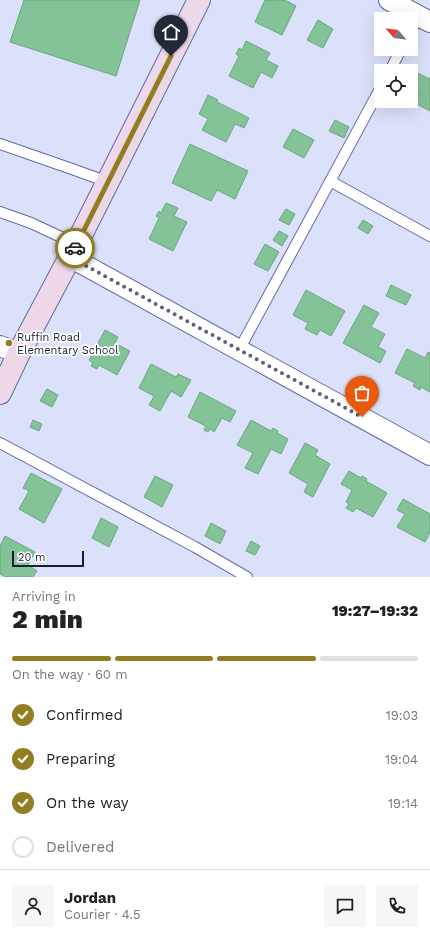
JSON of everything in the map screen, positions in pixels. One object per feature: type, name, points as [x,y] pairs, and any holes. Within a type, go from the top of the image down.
[{"type":"street","points":[[0,393],[10,350],[73,251],[199,0]]},
{"type":"street","points":[[389,0],[420,23]]},
{"type":"street","points":[[73,251],[239,350],[430,455]]},
{"type":"lane","points":[[239,350],[374,100]]},
{"type":"lane","points":[[0,144],[108,182]]},
{"type":"lane","points":[[330,181],[430,236]]},
{"type":"lane","points":[[0,212],[31,223],[73,251]]},
{"type":"lane","points":[[0,443],[195,547],[247,577]]},
{"type":"building","points":[[24,0],[140,0],[116,76],[10,42]]},
{"type":"building","points":[[265,0],[285,0],[296,6],[282,35],[255,22]]},
{"type":"building","points":[[318,20],[333,29],[323,48],[307,40]]},
{"type":"building","points":[[246,41],[270,53],[266,60],[278,66],[272,78],[261,72],[253,88],[229,76],[239,56],[236,54],[239,48],[242,50]]},
{"type":"building","points":[[418,73],[429,79],[430,77],[430,111],[418,105]]},
{"type":"building","points":[[208,95],[218,100],[217,102],[249,118],[244,128],[235,124],[226,142],[202,130],[208,119],[199,114]]},
{"type":"building","points":[[335,120],[349,127],[344,138],[329,131]]},
{"type":"building","points":[[293,129],[314,140],[304,158],[283,147]]},
{"type":"building","points":[[190,144],[248,171],[235,199],[217,190],[211,201],[172,183]]},
{"type":"building","points":[[166,203],[178,208],[174,216],[187,222],[173,251],[149,239],[159,218],[156,216],[159,211],[161,213]]},
{"type":"building","points":[[286,209],[295,214],[289,225],[279,220]]},
{"type":"building","points":[[363,220],[373,226],[368,234],[358,228]]},
{"type":"building","points":[[279,231],[288,236],[282,246],[273,240]]},
{"type":"building","points":[[265,244],[279,252],[268,271],[254,264]]},
{"type":"building","points":[[391,285],[411,295],[406,305],[386,296]]},
{"type":"building","points":[[306,290],[345,311],[331,336],[320,330],[317,335],[305,329],[308,323],[293,315]]},
{"type":"building","points":[[364,305],[379,313],[371,327],[385,334],[378,347],[386,351],[380,363],[343,343]]},
{"type":"building","points":[[105,330],[118,337],[115,343],[130,351],[117,375],[99,365],[97,369],[91,366],[93,363],[89,360]]},
{"type":"building","points":[[407,349],[425,358],[428,352],[430,353],[430,392],[421,387],[420,390],[413,386],[415,383],[395,373]]},
{"type":"building","points":[[151,364],[176,377],[178,374],[191,380],[181,397],[171,391],[160,411],[149,405],[154,396],[139,388]]},
{"type":"building","points":[[47,389],[58,395],[52,407],[40,401]]},
{"type":"building","points":[[200,392],[236,411],[230,422],[222,418],[214,432],[210,429],[208,432],[204,430],[206,426],[188,417]]},
{"type":"building","points":[[33,420],[42,424],[39,431],[30,427]]},
{"type":"building","points":[[251,420],[271,431],[273,428],[278,431],[277,433],[288,439],[281,454],[271,449],[258,474],[245,468],[253,453],[237,445]]},
{"type":"building","points":[[305,443],[318,450],[315,455],[330,464],[313,497],[304,492],[308,484],[289,473]]},
{"type":"building","points":[[349,471],[361,478],[362,476],[367,479],[366,481],[387,493],[373,517],[356,508],[353,512],[346,508],[349,504],[346,502],[352,490],[341,484]]},
{"type":"building","points":[[31,473],[62,489],[44,523],[19,509],[29,491],[23,488]]},
{"type":"building","points":[[155,476],[173,485],[162,507],[144,497]]},
{"type":"building","points":[[403,499],[430,514],[430,532],[425,542],[397,527],[405,514],[397,510]]},
{"type":"building","points":[[101,518],[118,527],[109,547],[92,538]]},
{"type":"building","points":[[211,523],[226,531],[220,544],[205,536]]},
{"type":"building","points":[[5,536],[35,552],[28,565],[37,571],[33,577],[6,577],[0,574],[0,546]]},
{"type":"building","points":[[251,541],[260,546],[255,555],[246,551]]},
{"type":"way so far","points":[[75,248],[70,257],[362,417]]},
{"type":"place","name":"Ruffin Road Elementary School","points":[[9,343]]},
{"type":"route","points":[[75,248],[171,56]]}]
